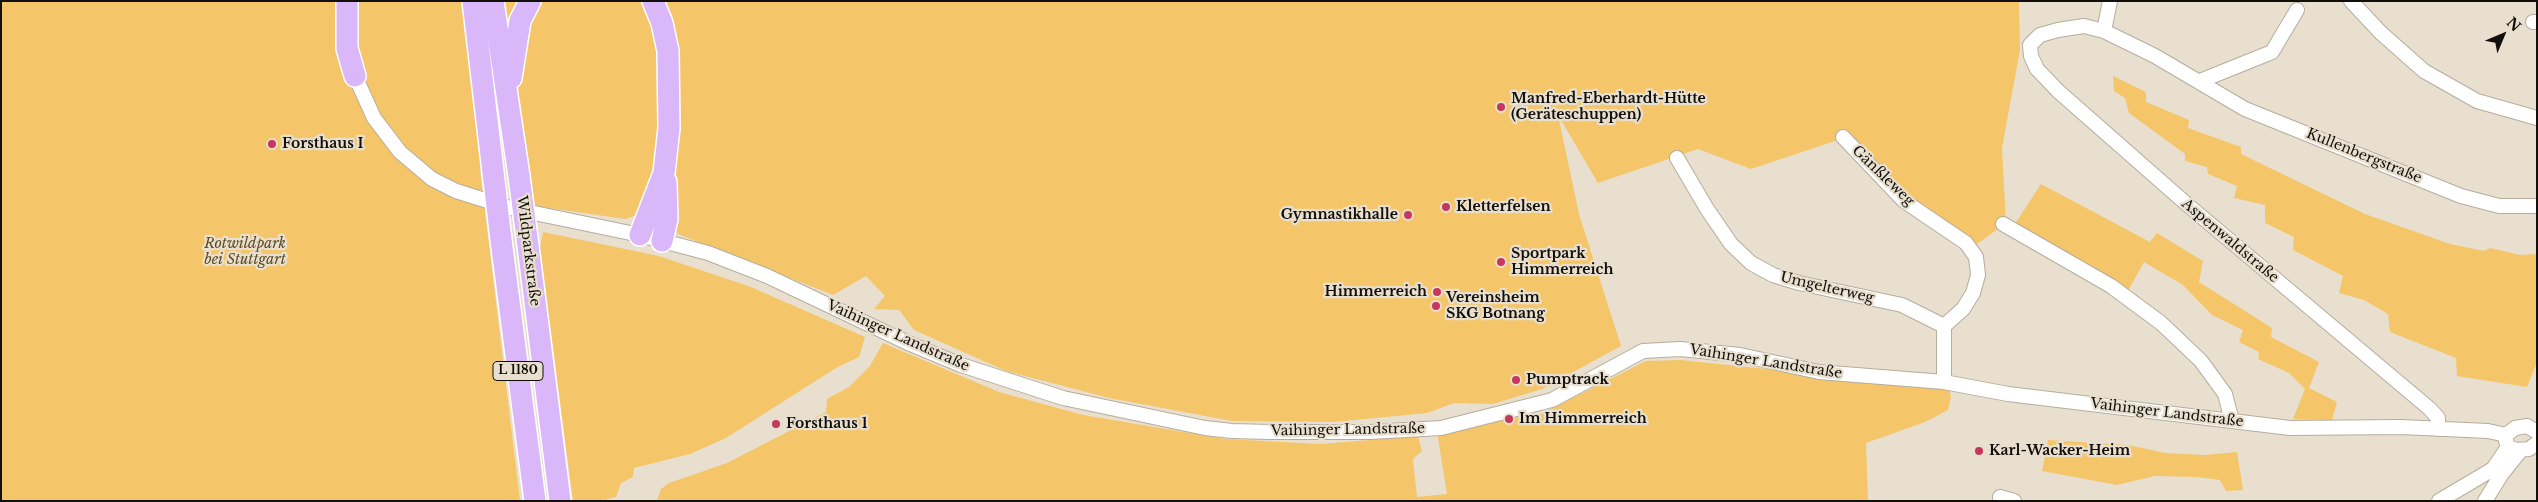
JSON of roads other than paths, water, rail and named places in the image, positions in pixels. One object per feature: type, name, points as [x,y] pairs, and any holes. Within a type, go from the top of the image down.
[{"type":"highway","points":[[347,1],[347,48],[355,76]]},
{"type":"highway","points":[[467,1],[469,12],[477,30]]},
{"type":"highway","name":"Wildparkstraße","points":[[473,1],[501,240],[535,501]]},
{"type":"highway","name":"Wildparkstraße","points":[[493,1],[509,99],[560,501]]},
{"type":"highway","name":"L 1180","points":[[509,99],[511,67],[520,21],[530,1]]},
{"type":"highway","points":[[653,1],[662,23],[670,73],[669,128],[664,172],[668,201],[662,241]]},
{"type":"highway","points":[[640,235],[664,172]]},
{"type":"street","points":[[2104,31],[2110,1]]},
{"type":"street","points":[[2351,1],[2381,33],[2424,71],[2477,101],[2537,118]]},
{"type":"street","points":[[2200,81],[2272,52],[2297,10]]},
{"type":"street","name":"Kullenbergstraße","points":[[2030,44],[2040,35],[2058,30],[2084,26],[2104,31],[2200,81],[2246,109],[2461,196],[2499,206],[2537,206]]},
{"type":"street","name":"Aspenwaldstraße","points":[[2030,44],[2031,56],[2037,69],[2058,91],[2190,207],[2430,409],[2438,418],[2438,429]]},
{"type":"street","name":"Vaihinger Landstraße","points":[[355,76],[365,103],[382,132],[412,163],[442,184],[479,200],[640,235],[738,264],[908,343],[1012,383],[1105,407],[1232,431],[1370,432],[1440,428],[1552,400],[1567,394],[1624,360],[1643,351],[1661,349],[1740,355],[1818,372],[1944,382],[2008,394],[2290,428],[2384,426],[2488,431],[2512,444]]},
{"type":"street","name":"Gänßleweg","points":[[1843,137],[1904,201],[1966,243],[1976,257],[1978,275],[1973,293],[1963,309],[1944,326]]},
{"type":"street","name":"Umgelterweg","points":[[1677,158],[1707,209],[1731,244],[1751,263],[1773,275],[1799,283],[1902,305],[1944,326]]},
{"type":"street","points":[[2003,224],[2103,281],[2160,323],[2200,360],[2221,388],[2225,394],[2232,421]]},
{"type":"street","points":[[1944,326],[1944,382]]},
{"type":"street","points":[[2485,501],[2497,472],[2512,444],[2510,430],[2522,426],[2530,427],[2537,431]]},
{"type":"street","points":[[2512,444],[2529,449],[2537,443]]},
{"type":"street","points":[[2439,501],[2497,472]]},
{"type":"place","name":"Manfred-Eberhardt-Hütte (Geräteschuppen)","points":[[1501,107]]},
{"type":"place","name":"Forsthaus I","points":[[272,144]]},
{"type":"place","name":"Kletterfelsen","points":[[1446,207]]},
{"type":"place","name":"Gymnastikhalle","points":[[1408,215]]},
{"type":"place","name":"Sportpark Himmerreich","points":[[1501,262]]},
{"type":"place","name":"Himmerreich","points":[[1437,292]]},
{"type":"place","name":"Vereinsheim SKG Botnang","points":[[1436,306]]},
{"type":"place","name":"Pumptrack","points":[[1516,380]]},
{"type":"place","name":"Im Himmerreich","points":[[1509,419]]},
{"type":"place","name":"Forsthaus 1","points":[[776,424]]},
{"type":"place","name":"Karl-Wacker-Heim","points":[[1979,451]]},
{"type":"park label","name":"Rotwildpark bei Stuttgart","points":[[245,252]]}]
